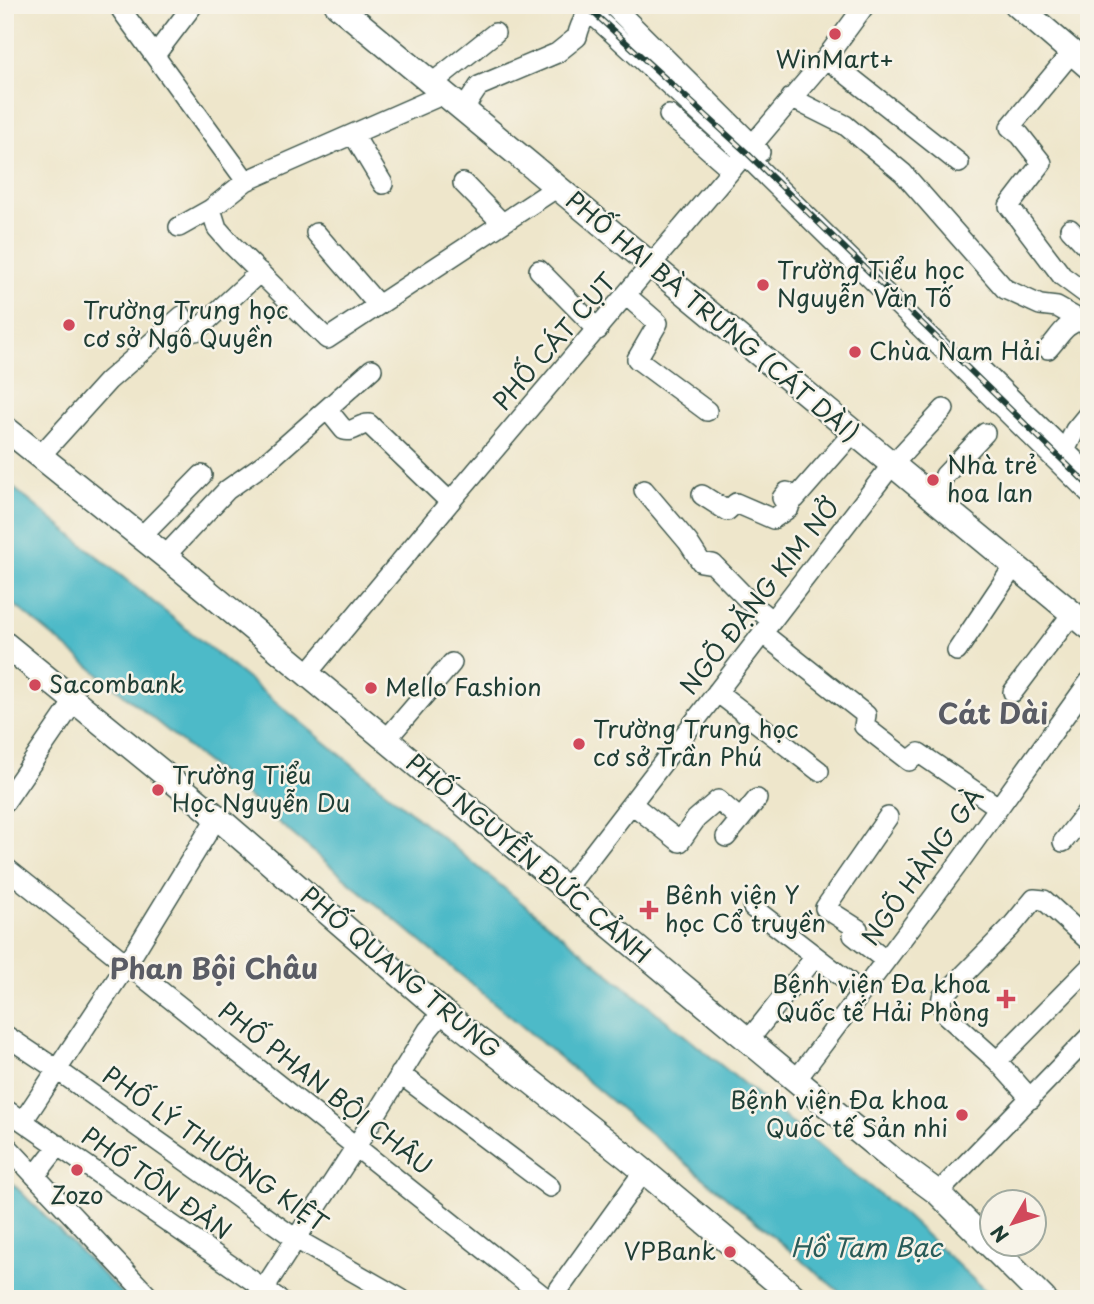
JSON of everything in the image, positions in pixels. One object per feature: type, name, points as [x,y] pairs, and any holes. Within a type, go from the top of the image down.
[{"type":"main road","name":"PHỐ HAI BÀ TRƯNG (CÁT DÀI)","points":[[337,5],[1080,621]]},
{"type":"main road","points":[[1017,5],[1080,59]]},
{"type":"main road","name":"PHỐ NGUYỄN ĐỨC CẢNH","points":[[5,428],[165,556],[748,1041],[892,1159],[938,1193],[1044,1299]]},
{"type":"main road","name":"PHỐ QUANG TRUNG","points":[[5,644],[218,817],[443,1012],[644,1171],[797,1299]]},
{"type":"street","points":[[155,55],[193,5]]},
{"type":"street","points":[[612,5],[743,156]]},
{"type":"street","name":"PHỐ CÁT CỤT","points":[[306,676],[826,58],[865,5]]},
{"type":"street","points":[[463,110],[479,86],[557,52],[577,37],[581,21],[592,8],[1089,493]]},
{"type":"street","points":[[122,11],[246,181]]},
{"type":"street","points":[[179,227],[211,209],[246,181],[353,134],[438,89],[495,33]]},
{"type":"street","points":[[826,58],[959,163]]},
{"type":"street","points":[[1080,59],[1010,127],[1020,135],[1042,163],[1009,206],[1062,276],[1089,296]]},
{"type":"street","points":[[791,98],[845,125],[903,173],[1005,289],[1040,305],[1057,307],[1085,325]]},
{"type":"street","points":[[669,115],[743,156],[773,167],[1089,474]]},
{"type":"street","points":[[353,134],[383,184]]},
{"type":"street","points":[[463,183],[502,223]]},
{"type":"street","points":[[211,209],[217,228],[327,339],[556,188]]},
{"type":"street","points":[[1070,229],[1089,249]]},
{"type":"street","points":[[316,233],[378,305]]},
{"type":"street","points":[[539,270],[598,330]]},
{"type":"street","points":[[196,331],[260,272]]},
{"type":"street","points":[[627,296],[658,323],[638,359],[707,411]]},
{"type":"street","points":[[40,456],[108,381],[182,316]]},
{"type":"street","points":[[1048,349],[1062,330],[1074,321],[1085,325]]},
{"type":"street","points":[[165,556],[227,490],[268,461],[372,369]]},
{"type":"street","points":[[327,409],[344,430],[352,431],[369,424],[450,502]]},
{"type":"street","name":"NGÕ ĐẶNG KIM NỞ","points":[[565,890],[891,466],[944,409]]},
{"type":"street","points":[[1065,451],[1075,430],[1089,413]]},
{"type":"street","points":[[702,495],[727,511],[736,503],[773,519],[789,508],[782,498],[787,492],[795,499],[852,433]]},
{"type":"street","points":[[934,500],[945,475],[985,433]]},
{"type":"street","points":[[141,537],[202,475]]},
{"type":"street","points":[[644,491],[688,542],[701,562],[713,564],[754,606],[767,627],[866,715],[864,726],[909,761],[919,753],[998,807]]},
{"type":"street","points":[[957,651],[1014,566]]},
{"type":"street","points":[[1013,692],[1080,621]]},
{"type":"street","points":[[385,741],[452,663]]},
{"type":"street","name":"NGÕ HÀNG GÀ","points":[[796,1080],[1089,682]]},
{"type":"street","points":[[717,692],[819,771]]},
{"type":"street","points":[[5,802],[75,700]]},
{"type":"street","points":[[726,837],[757,799]]},
{"type":"street","points":[[632,804],[680,842],[696,819],[719,800],[740,818]]},
{"type":"street","points":[[1063,842],[1089,809]]},
{"type":"street","points":[[23,1121],[127,964],[218,817]]},
{"type":"street","points":[[885,960],[853,935],[858,929],[825,908],[888,817]]},
{"type":"street","name":"PHỐ PHAN BỘI CHÂU","points":[[5,867],[549,1299]]},
{"type":"street","points":[[1031,1099],[997,1061],[946,1016],[941,1004],[943,998],[1034,899],[1044,900],[1089,941]]},
{"type":"street","points":[[753,908],[849,982]]},
{"type":"street","points":[[748,1041],[815,957]]},
{"type":"street","points":[[997,1061],[1089,968]]},
{"type":"street","points":[[266,1295],[296,1239],[400,1073],[443,1012]]},
{"type":"street","name":"PHỐ LÝ THƯỜNG KIỆT","points":[[5,1035],[296,1239],[401,1299]]},
{"type":"street","points":[[938,1193],[1089,1037]]},
{"type":"street","points":[[400,1073],[550,1187]]},
{"type":"street","name":"PHỐ TÔN ĐẢN","points":[[5,1109],[266,1295]]},
{"type":"street","points":[[5,1144],[151,1299]]},
{"type":"street","points":[[35,1176],[59,1145]]},
{"type":"street","points":[[549,1299],[644,1171]]},
{"type":"water","name":"Hồ Tam Bạc","points":[[5,481],[907,1217],[994,1299],[848,1299],[5,597]]},
{"type":"water","points":[[5,1177],[14,1185],[127,1299],[5,1299]]},
{"type":"railway","points":[[585,5],[746,152],[1089,486]]},
{"type":"place","name":"WinMart+","points":[[835,34]]},
{"type":"place","name":"Trường Tiểu học Nguyễn Văn Tố","points":[[763,285]]},
{"type":"place","name":"Trường Trung học cơ sở Ngô Quyền","points":[[69,325]]},
{"type":"place","name":"Chùa Nam Hải","points":[[855,352]]},
{"type":"place","name":"Nhà trẻ hoa lan","points":[[933,480]]},
{"type":"place","name":"Sacombank","points":[[35,685]]},
{"type":"place","name":"Mello Fashion","points":[[371,688]]},
{"type":"place","name":"Trường Trung học cơ sở Trần Phú","points":[[579,744]]},
{"type":"place","name":"Trường Tiểu Học Nguyễn Du","points":[[158,790]]},
{"type":"place","name":"Bênh viện Y học Cổ truyền","points":[[649,910]]},
{"type":"place","name":"Bệnh viện Đa khoa Quốc tế Hải Phòng","points":[[1006,999]]},
{"type":"place","name":"Bệnh viện Đa khoa Quốc tế Sản nhi","points":[[962,1115]]},
{"type":"place","name":"Zozo","points":[[77,1170]]},
{"type":"place","name":"VPBank","points":[[730,1252]]},
{"type":"district","name":"Cát Dài","points":[[993,714]]},
{"type":"district","name":"Phan Bội Châu","points":[[214,969]]}]
